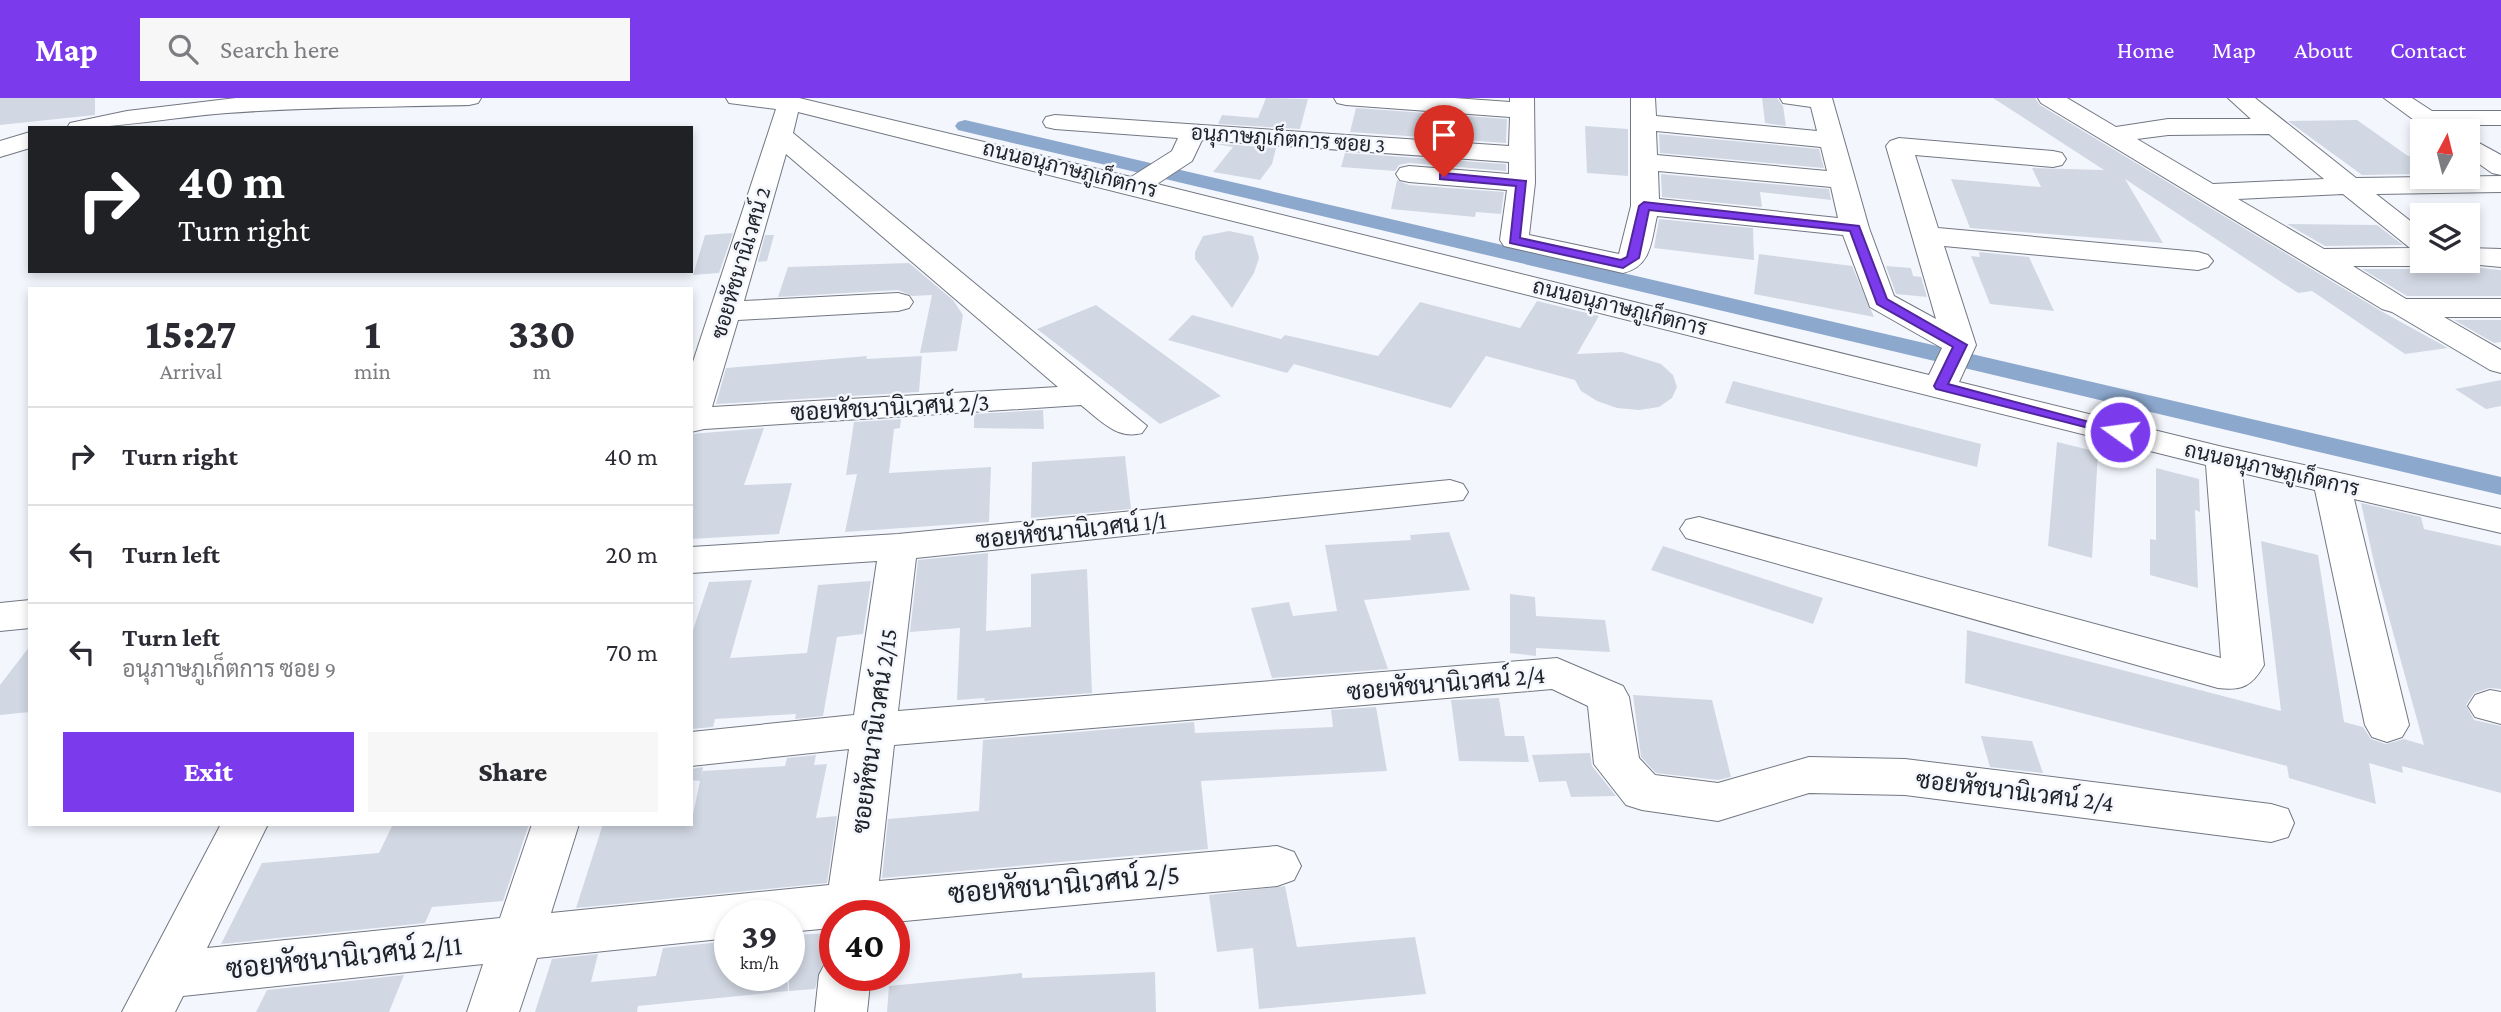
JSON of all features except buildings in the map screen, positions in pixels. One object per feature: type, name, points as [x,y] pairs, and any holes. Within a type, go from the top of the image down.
[{"type":"street","points":[[87,126],[121,118],[225,102],[469,98]]},
{"type":"street","name":"ถนนอนุภาษภูเก็ตการ","points":[[738,98],[788,103],[852,116],[1138,185],[2223,458],[2501,521]]},
{"type":"street","points":[[852,116],[878,98]]},
{"type":"street","points":[[1346,98],[1522,124]]},
{"type":"street","points":[[1792,98],[1822,101],[1855,228],[1881,301],[1961,345]]},
{"type":"street","points":[[2050,98],[2393,303]]},
{"type":"street","points":[[2240,98],[2410,235]]},
{"type":"street","points":[[2396,98],[2425,118],[2501,118]]},
{"type":"street","name":"ซอยหัชนานิเวศน์ 2","points":[[693,417],[788,103]]},
{"type":"street","points":[[1522,124],[1522,183],[1514,240],[1623,264],[1633,258],[1644,206],[1644,110],[1832,140]]},
{"type":"street","points":[[1059,111],[1522,124]]},
{"type":"street","name":"อนุภาษภูเก็ตการ ซอย 3","points":[[1059,111],[1188,143],[1522,124]]},
{"type":"street","points":[[2113,135],[2168,127],[2273,126]]},
{"type":"street","points":[[780,135],[1088,395],[1130,426]]},
{"type":"street","points":[[0,149],[28,141]]},
{"type":"street","points":[[1138,185],[1188,143]]},
{"type":"street","points":[[1152,152],[1188,143],[1319,166]]},
{"type":"street","points":[[1940,386],[1961,345],[1899,146],[2053,159]]},
{"type":"street","points":[[2480,153],[2501,167]]},
{"type":"street","points":[[1646,162],[1842,180]]},
{"type":"street","points":[[1387,172],[1522,183]]},
{"type":"street","points":[[2208,192],[2348,186],[2501,184]]},
{"type":"street","points":[[1644,206],[1855,228]]},
{"type":"street","points":[[1927,236],[2199,261]]},
{"type":"street","points":[[2317,258],[2410,257]]},
{"type":"street","points":[[2480,257],[2501,258]]},
{"type":"street","points":[[726,311],[898,302]]},
{"type":"street","points":[[2501,308],[2404,308],[2501,363]]},
{"type":"street","name":"ซอยหัชนานิเวศน์ 2/3","points":[[693,420],[1088,395]]},
{"type":"street","points":[[1699,529],[2218,673],[2234,675],[2243,666],[2223,458]]},
{"type":"street","points":[[2332,483],[2387,725]]},
{"type":"street","name":"ซอยหัชนานิเวศน์ 1/1","points":[[693,560],[898,547],[1450,492]]},
{"type":"street","name":"ซอยหัชนานิเวศน์ 2/15","points":[[852,900],[898,547]]},
{"type":"street","points":[[0,617],[28,614]]},
{"type":"street","name":"ซอยหัชนานิเวศน์ 2/4","points":[[874,730],[1557,673],[1608,696],[1617,764],[1642,792],[1718,802],[1809,775],[1905,777],[2271,822]]},
{"type":"street","points":[[693,749],[874,730]]},
{"type":"street","points":[[158,993],[244,826]]},
{"type":"street","points":[[493,1012],[520,939],[555,826]]},
{"type":"street","name":"ซอยหัชนานิเวศน์ 2/5","points":[[910,903],[1277,866]]},
{"type":"street","name":"ซอยหัชนานิเวศน์ 2/11","points":[[158,993],[520,939],[714,918]]},
{"type":"street","points":[[841,1012],[843,991]]},
{"type":"waterway","points":[[965,126],[2501,486]]},
{"type":"route","points":[[1444,177],[1522,183],[1514,240],[1623,264],[1633,258],[1644,206],[1855,228],[1881,301],[1961,345],[1940,386],[2120,432]]}]
